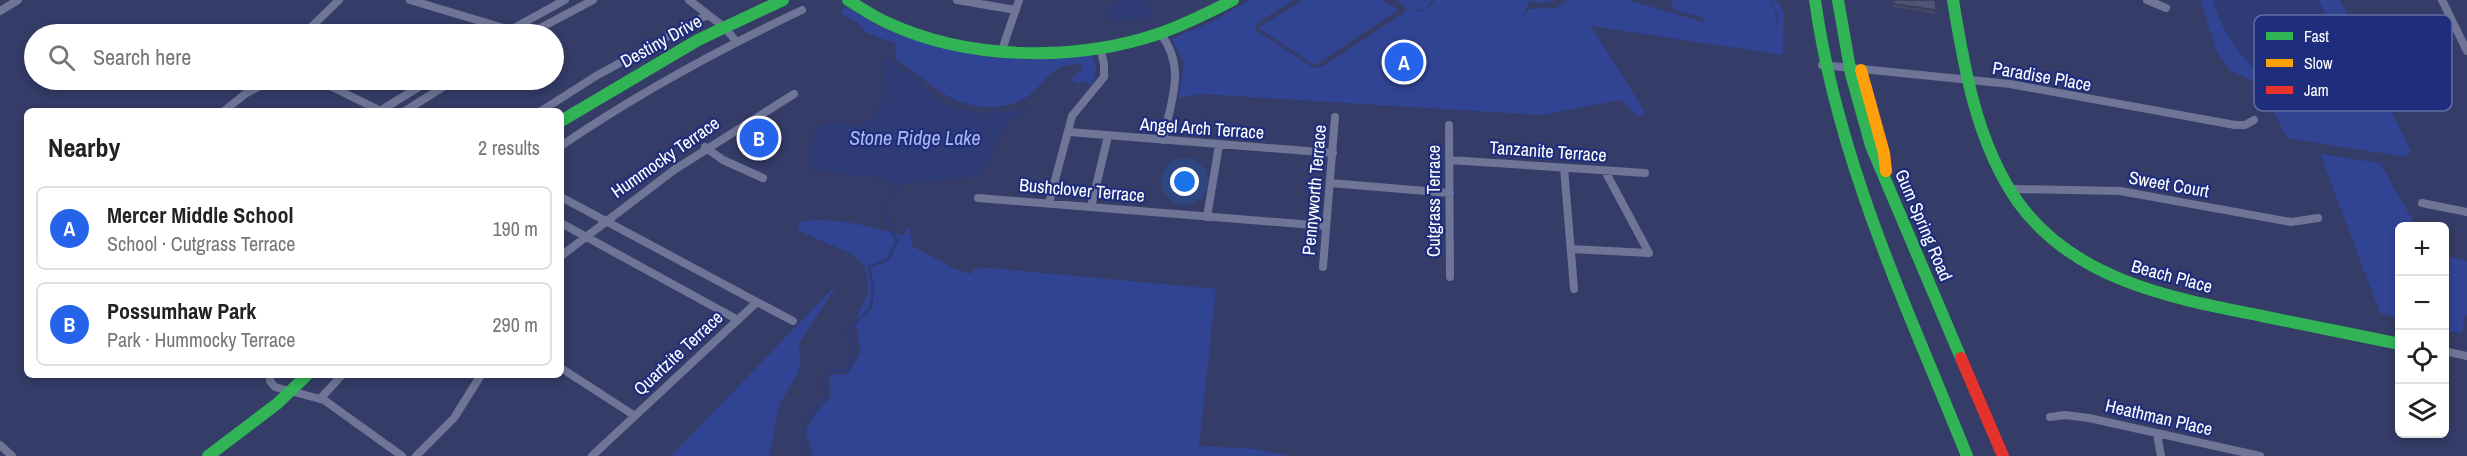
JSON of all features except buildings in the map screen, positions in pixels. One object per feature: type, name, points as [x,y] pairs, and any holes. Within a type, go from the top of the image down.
[{"type":"street","points":[[0,11],[18,0]]},
{"type":"street","points":[[314,24],[339,0]]},
{"type":"street","points":[[410,0],[487,24]]},
{"type":"street","points":[[526,24],[565,0]]},
{"type":"street","points":[[548,24],[593,0]]},
{"type":"street","points":[[689,0],[724,27],[736,41]]},
{"type":"street","name":"Destiny Drive","points":[[564,119],[667,57],[783,0]]},
{"type":"street","points":[[848,0],[881,21],[919,35],[967,46],[1002,50],[1060,51],[1100,47],[1160,33],[1192,22],[1233,0]]},
{"type":"street","points":[[957,0],[1016,10]]},
{"type":"street","points":[[1002,50],[1019,0]]},
{"type":"street","points":[[1815,0],[1822,64],[1851,170],[1967,456]]},
{"type":"street","name":"Gum Spring Road","points":[[1838,0],[1848,68],[1856,100],[1887,184],[2002,456]]},
{"type":"street","name":"Beach Place","points":[[1953,0],[1961,51],[1989,140],[2028,214],[2056,242],[2097,270],[2131,285],[2169,297],[2395,343]]},
{"type":"street","points":[[2147,0],[2166,8]]},
{"type":"street","points":[[2442,0],[2449,15]]},
{"type":"street","points":[[564,144],[594,122],[658,83],[736,41],[802,10]]},
{"type":"street","points":[[546,108],[596,76],[707,15]]},
{"type":"street","points":[[2452,20],[2467,51]]},
{"type":"street","points":[[1160,33],[1171,47],[1177,72],[1163,140]]},
{"type":"street","points":[[1049,204],[1072,116],[1076,107],[1095,90],[1103,78],[1105,71],[1100,47]]},
{"type":"street","name":"Paradise Place","points":[[1822,64],[1861,70],[2010,84],[2228,124],[2245,124],[2254,120]]},
{"type":"street","points":[[1861,70],[1884,153],[1887,184]]},
{"type":"street","points":[[228,108],[252,90]]},
{"type":"street","points":[[338,90],[374,108]]},
{"type":"street","points":[[385,108],[414,90]]},
{"type":"street","points":[[410,108],[438,90]]},
{"type":"street","name":"Hummocky Terrace","points":[[564,254],[604,220],[705,147],[794,94]]},
{"type":"street","name":"Pennyworth Terrace","points":[[1323,267],[1335,117]]},
{"type":"street","name":"Cutgrass Terrace","points":[[1449,125],[1450,277]]},
{"type":"street","name":"Angel Arch Terrace","points":[[1068,132],[1332,153]]},
{"type":"street","points":[[1091,207],[1108,136]]},
{"type":"street","points":[[1208,216],[1219,145]]},
{"type":"street","points":[[705,147],[723,160],[763,178]]},
{"type":"street","name":"Tanzanite Terrace","points":[[1449,160],[1645,173]]},
{"type":"street","points":[[1564,168],[1574,289]]},
{"type":"street","points":[[1571,249],[1649,253],[1605,171]]},
{"type":"street","points":[[1330,183],[1450,193]]},
{"type":"street","name":"Sweet Court","points":[[2013,189],[2103,190],[2291,222],[2318,218]]},
{"type":"street","name":"Bushclover Terrace","points":[[978,198],[1326,226]]},
{"type":"street","points":[[564,199],[793,321]]},
{"type":"street","points":[[2422,203],[2467,212]]},
{"type":"street","points":[[564,224],[738,320]]},
{"type":"street","name":"Quartzite Terrace","points":[[592,456],[757,302]]},
{"type":"street","points":[[2449,352],[2467,356]]},
{"type":"street","points":[[564,370],[634,416]]},
{"type":"street","points":[[271,378],[272,385],[320,399],[333,406],[402,456]]},
{"type":"street","points":[[208,456],[290,392],[304,378]]},
{"type":"street","points":[[320,399],[339,378]]},
{"type":"street","points":[[416,456],[454,418],[479,378]]},
{"type":"street","name":"Heathman Place","points":[[2050,417],[2065,415],[2089,418],[2260,456]]},
{"type":"street","points":[[2157,434],[2161,456]]},
{"type":"street","points":[[0,445],[12,456]]},
{"type":"shaded area","points":[[1250,0],[1293,0],[1256,24],[1255,30],[1314,68],[1324,66],[1405,12],[1405,6],[1397,0],[1432,0],[1425,9],[1409,11],[1421,11],[1424,10],[1427,8],[1435,0],[1554,0],[1542,3],[1529,1],[1522,18],[1528,9],[1556,8],[1568,0],[1627,0],[1703,22],[1704,18],[1675,10],[1671,5],[1672,0],[1770,0],[1777,17],[1775,32],[1778,17],[1772,0],[1776,0],[1784,12],[1783,55],[1591,26],[1645,112],[1638,117],[1621,100],[1542,115],[1201,94],[1179,98],[1184,63],[1172,39],[1213,21]]},
{"type":"shaded area","points":[[1303,0],[1382,0],[1398,10],[1315,65],[1258,28]]},
{"type":"shaded area","points":[[2200,0],[2340,0],[2347,15],[2254,15],[2254,82],[2230,70],[2217,53]]},
{"type":"shaded area","points":[[847,7],[877,25],[900,35],[983,56],[1090,53],[1093,55],[1096,74],[1091,85],[1082,81],[1079,84],[1071,80],[1083,67],[1079,63],[1063,66],[1051,73],[1031,94],[1017,102],[997,107],[972,105],[948,96],[895,59],[897,44],[865,32],[859,24],[841,13],[842,9]]},
{"type":"shaded area","points":[[2273,111],[2392,111],[2411,152],[2406,157],[2287,138]]},
{"type":"shaded area","points":[[2320,154],[2380,163],[2414,222],[2395,222],[2395,318],[2380,313]]},
{"type":"shaded area","points":[[813,220],[847,222],[903,236],[909,225],[912,246],[955,269],[970,274],[975,269],[989,268],[1216,289],[1199,446],[1256,449],[1289,456],[813,456],[806,432],[814,416],[831,396],[829,378],[833,374],[848,373],[861,352],[856,326],[859,312],[869,292],[865,266],[852,254],[797,230],[801,222]]},
{"type":"shaded area","points":[[2449,256],[2467,261],[2467,315],[2462,333],[2449,331]]},
{"type":"shaded area","points":[[839,282],[798,344],[799,369],[780,405],[769,456],[671,456]]},
{"type":"water","points":[[1119,0],[1154,0],[1147,1],[1152,13],[1148,20],[1132,19],[1123,22],[1106,16],[1104,12]]},
{"type":"water","points":[[2213,0],[2318,0],[2325,15],[2254,15],[2254,69],[2235,47]]},
{"type":"water","name":"Stone Ridge Lake","points":[[883,57],[888,57],[917,79],[940,102],[954,108],[987,113],[1031,107],[1007,122],[988,163],[978,176],[895,185],[883,178],[814,171],[809,162],[809,156],[816,128],[820,124],[865,122],[878,110],[883,89]]},
{"type":"waterway","points":[[809,456],[804,447],[803,431],[809,417],[827,397],[827,390],[822,385],[825,375],[834,370],[846,371],[853,356],[847,332],[871,307],[873,288],[869,267],[888,259],[897,241],[885,215],[884,205],[899,184]]},
{"type":"traffic: fast","points":[[564,119],[698,40],[783,0]]},
{"type":"traffic: fast","points":[[848,0],[886,23],[928,37],[965,46],[1042,53],[1081,50],[1157,35],[1197,19],[1233,0]]},
{"type":"traffic: fast","points":[[1815,0],[1820,37],[1835,108],[1856,176],[1967,456]]},
{"type":"traffic: fast","points":[[1838,0],[1851,74],[1871,146],[1961,358]]},
{"type":"traffic: fast","points":[[1953,0],[1970,88],[1979,118],[2002,175],[2017,200],[2035,223],[2059,245],[2114,278],[2145,289],[2208,305],[2395,343]]},
{"type":"traffic: fast","points":[[208,456],[278,403],[304,378]]},
{"type":"traffic: slow","points":[[1861,70],[1884,153],[1886,171]]},
{"type":"traffic: jam","points":[[1961,358],[2003,456]]},
{"type":"place","name":"Mercer Middle School","points":[[1404,62]]},
{"type":"place","name":"Possumhaw Park","points":[[759,138]]}]
